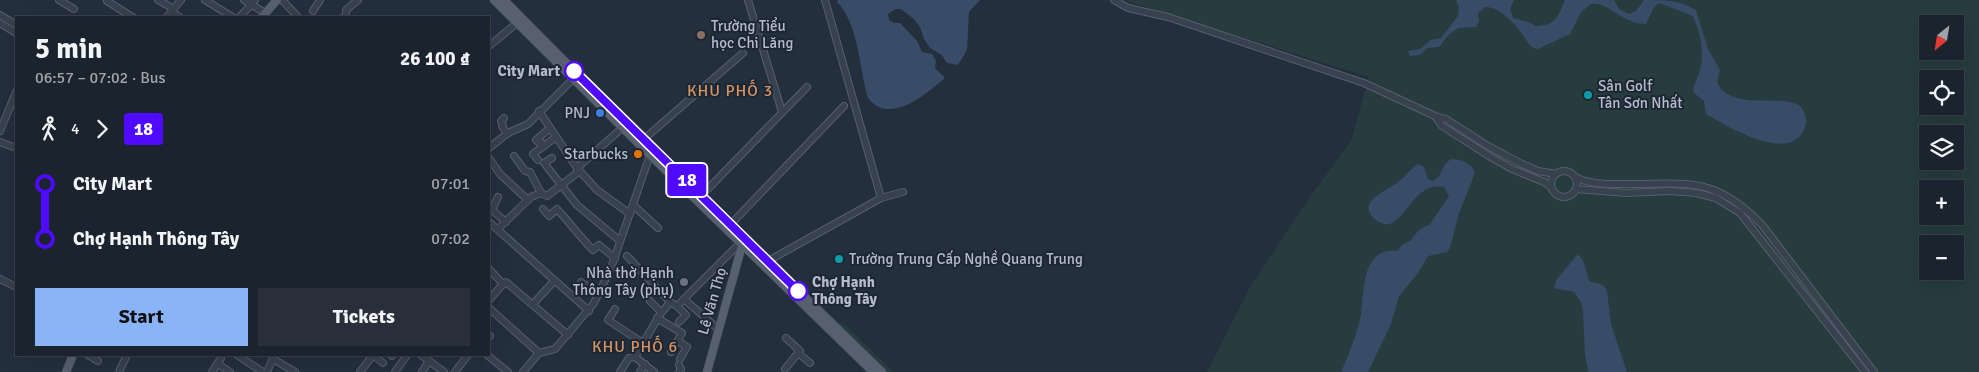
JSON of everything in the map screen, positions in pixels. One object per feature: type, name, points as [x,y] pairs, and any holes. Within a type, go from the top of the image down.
[{"type":"main road","points":[[263,15],[277,0]]},
{"type":"main road","points":[[494,0],[519,21],[650,155],[743,241],[829,325],[882,372]]},
{"type":"main road","points":[[504,0],[519,21],[573,79],[612,114],[644,139],[702,195],[730,224],[743,241],[768,261],[829,325],[869,371]]},
{"type":"main road","name":"Lê Văn Thọ","points":[[707,372],[743,241]]},
{"type":"main road","points":[[66,372],[73,356]]},
{"type":"street","points":[[59,0],[74,10]]},
{"type":"street","points":[[158,0],[180,16]]},
{"type":"street","points":[[168,16],[181,0]]},
{"type":"street","points":[[205,0],[231,16]]},
{"type":"street","points":[[244,0],[253,2],[263,15]]},
{"type":"street","points":[[282,0],[296,16]]},
{"type":"street","points":[[313,11],[320,0]]},
{"type":"street","points":[[344,16],[346,10],[358,0]]},
{"type":"street","points":[[748,0],[782,112]]},
{"type":"street","points":[[825,0],[881,198]]},
{"type":"street","points":[[1114,0],[1128,8],[1168,17],[1364,83],[1450,122],[1484,144],[1538,171],[1556,174],[1567,171],[1587,183],[1649,183],[1702,186],[1716,190],[1733,199],[1748,211],[1768,234],[1813,299]]},
{"type":"street","points":[[107,1],[131,16]]},
{"type":"street","points":[[241,16],[253,2]]},
{"type":"street","points":[[0,15],[15,24]]},
{"type":"street","points":[[490,45],[519,21]]},
{"type":"street","points":[[0,23],[15,32]]},
{"type":"street","points":[[644,139],[743,53]]},
{"type":"street","points":[[490,147],[507,134],[528,124],[573,79]]},
{"type":"street","points":[[702,195],[807,87]]},
{"type":"street","points":[[0,131],[15,94]]},
{"type":"street","points":[[730,224],[844,106]]},
{"type":"street","points":[[539,112],[577,168],[597,190],[630,214]]},
{"type":"street","points":[[1435,116],[1442,126],[1480,151],[1512,170],[1544,182],[1551,187],[1555,194],[1564,197],[1569,196],[1576,189],[1575,177]]},
{"type":"street","points":[[504,118],[500,121],[507,134]]},
{"type":"street","points":[[544,146],[536,140],[550,128]]},
{"type":"street","points":[[514,156],[525,171],[530,172],[541,193],[547,196],[576,173],[577,168],[622,128]]},
{"type":"street","points":[[538,160],[533,154],[556,137]]},
{"type":"street","points":[[0,142],[15,148]]},
{"type":"street","points":[[1480,151],[1484,144]]},
{"type":"street","points":[[525,372],[539,354],[555,349],[589,311],[599,294],[615,258],[650,155]]},
{"type":"street","points":[[552,158],[544,163],[560,186],[577,205],[619,244],[626,255],[670,302],[686,315],[679,322]]},
{"type":"street","points":[[490,159],[500,174],[528,200]]},
{"type":"street","points":[[1551,187],[1552,180],[1556,174]]},
{"type":"street","points":[[1649,183],[1650,192]]},
{"type":"street","points":[[1576,189],[1626,193],[1696,193],[1716,198],[1740,213],[1813,299],[1870,371]]},
{"type":"street","points":[[768,261],[881,198],[903,192]]},
{"type":"street","points":[[498,230],[531,197],[541,193]]},
{"type":"street","points":[[498,197],[492,210],[506,222]]},
{"type":"street","points":[[1728,206],[1733,199]]},
{"type":"street","points":[[633,205],[658,228]]},
{"type":"street","points":[[543,209],[549,216],[557,209],[593,250],[598,245],[615,258]]},
{"type":"street","points":[[490,223],[589,311]]},
{"type":"street","points":[[1762,239],[1768,234]]},
{"type":"street","points":[[677,306],[743,241]]},
{"type":"street","points":[[490,270],[503,284]]},
{"type":"street","points":[[0,279],[15,286]]},
{"type":"street","points":[[532,304],[554,281]]},
{"type":"street","points":[[490,299],[506,282],[568,335]]},
{"type":"street","points":[[581,282],[599,294]]},
{"type":"street","points":[[684,299],[718,329]]},
{"type":"street","points":[[650,301],[659,315],[682,333],[672,352]]},
{"type":"street","points":[[635,358],[659,315],[670,302]]},
{"type":"street","points":[[615,309],[608,320],[643,343]]},
{"type":"street","points":[[490,312],[539,354]]},
{"type":"street","points":[[784,369],[800,351],[786,338]]},
{"type":"street","points":[[678,341],[687,347],[680,365]]},
{"type":"street","points":[[798,353],[810,363]]},
{"type":"street","points":[[90,356],[98,361]]},
{"type":"street","points":[[119,372],[127,356]]},
{"type":"street","points":[[239,356],[265,372],[274,357],[295,372]]},
{"type":"street","points":[[360,372],[372,356]]},
{"type":"street","points":[[374,356],[383,363]]},
{"type":"street","points":[[395,372],[406,356]]},
{"type":"street","points":[[422,356],[444,372]]},
{"type":"street","points":[[455,372],[467,356]]},
{"type":"street","points":[[487,356],[508,372]]},
{"type":"street","points":[[212,372],[221,358]]},
{"type":"street","points":[[620,372],[629,358],[635,358],[654,372]]},
{"type":"street","points":[[422,372],[429,361]]},
{"type":"street","points":[[640,372],[645,364]]},
{"type":"street","points":[[221,366],[230,372]]},
{"type":"green space","name":"Sân Golf Tân Sơn Nhất","points":[[1124,0],[1979,0],[1979,372],[1207,372],[1250,287],[1305,204],[1351,141],[1369,77]]},
{"type":"green space","points":[[842,322],[894,372],[886,372],[838,325]]},
{"type":"water","points":[[838,0],[980,0],[969,12],[967,50],[958,65],[947,63],[942,55],[930,48],[924,39],[920,27],[914,19],[901,9],[895,9],[888,14],[889,20],[894,23],[900,23],[917,41],[922,52],[932,54],[936,61],[935,68],[945,78],[918,99],[897,108],[887,109],[877,106],[868,98],[854,34],[850,22],[837,2]]},
{"type":"water","points":[[1456,0],[1514,0],[1510,9],[1513,18],[1535,26],[1542,26],[1555,19],[1565,0],[1614,0],[1619,9],[1629,14],[1636,11],[1644,0],[1684,4],[1696,10],[1708,49],[1720,70],[1717,82],[1724,92],[1747,100],[1787,101],[1797,104],[1805,115],[1806,121],[1803,132],[1795,140],[1783,144],[1770,143],[1741,133],[1706,114],[1704,101],[1694,93],[1693,88],[1700,69],[1702,52],[1693,16],[1659,3],[1654,7],[1646,24],[1637,23],[1603,6],[1591,4],[1581,12],[1570,34],[1538,49],[1529,45],[1518,28],[1505,15],[1490,7],[1485,7],[1478,13],[1479,21],[1476,27],[1459,28],[1449,34],[1439,47],[1427,48],[1420,55],[1410,56],[1408,51],[1420,49],[1431,40],[1441,38],[1458,16],[1459,7]]},
{"type":"water","points":[[1451,159],[1466,162],[1475,173],[1459,213],[1450,248],[1447,252],[1428,256],[1418,273],[1399,296],[1391,324],[1368,372],[1341,372],[1359,324],[1369,266],[1375,257],[1384,252],[1397,251],[1403,244],[1410,241],[1419,230],[1430,224],[1449,196],[1444,187],[1432,187],[1414,199],[1393,223],[1385,224],[1376,220],[1370,214],[1370,202],[1380,193],[1401,180],[1418,164],[1424,167],[1428,179],[1433,181]]},
{"type":"water","points":[[1577,255],[1580,256],[1584,263],[1589,281],[1603,285],[1607,291],[1611,324],[1627,372],[1589,372],[1588,370],[1581,302],[1574,292],[1554,288],[1557,279]]},
{"type":"bus line","name":"18","points":[[574,71],[798,291]]},
{"type":"place","name":"Trường Tiểu học Chi Lăng","points":[[701,35]]},
{"type":"place","name":"City Mart","points":[[574,71]]},
{"type":"place","name":"Sân Golf Tân Sơn Nhất","points":[[1588,95]]},
{"type":"place","name":"PNJ","points":[[600,113]]},
{"type":"place","name":"Starbucks","points":[[638,154]]},
{"type":"place","name":"Trường Trung Cấp Nghề Quang Trung","points":[[839,259]]},
{"type":"place","name":"Nhà thờ Hạnh Thông Tây (phụ)","points":[[684,282]]},
{"type":"place","name":"Chợ Hạnh Thông Tây","points":[[798,291]]},
{"type":"district","name":"KHU PHỐ 3","points":[[730,90]]},
{"type":"district","name":"KHU PHỐ 6","points":[[635,346]]}]
